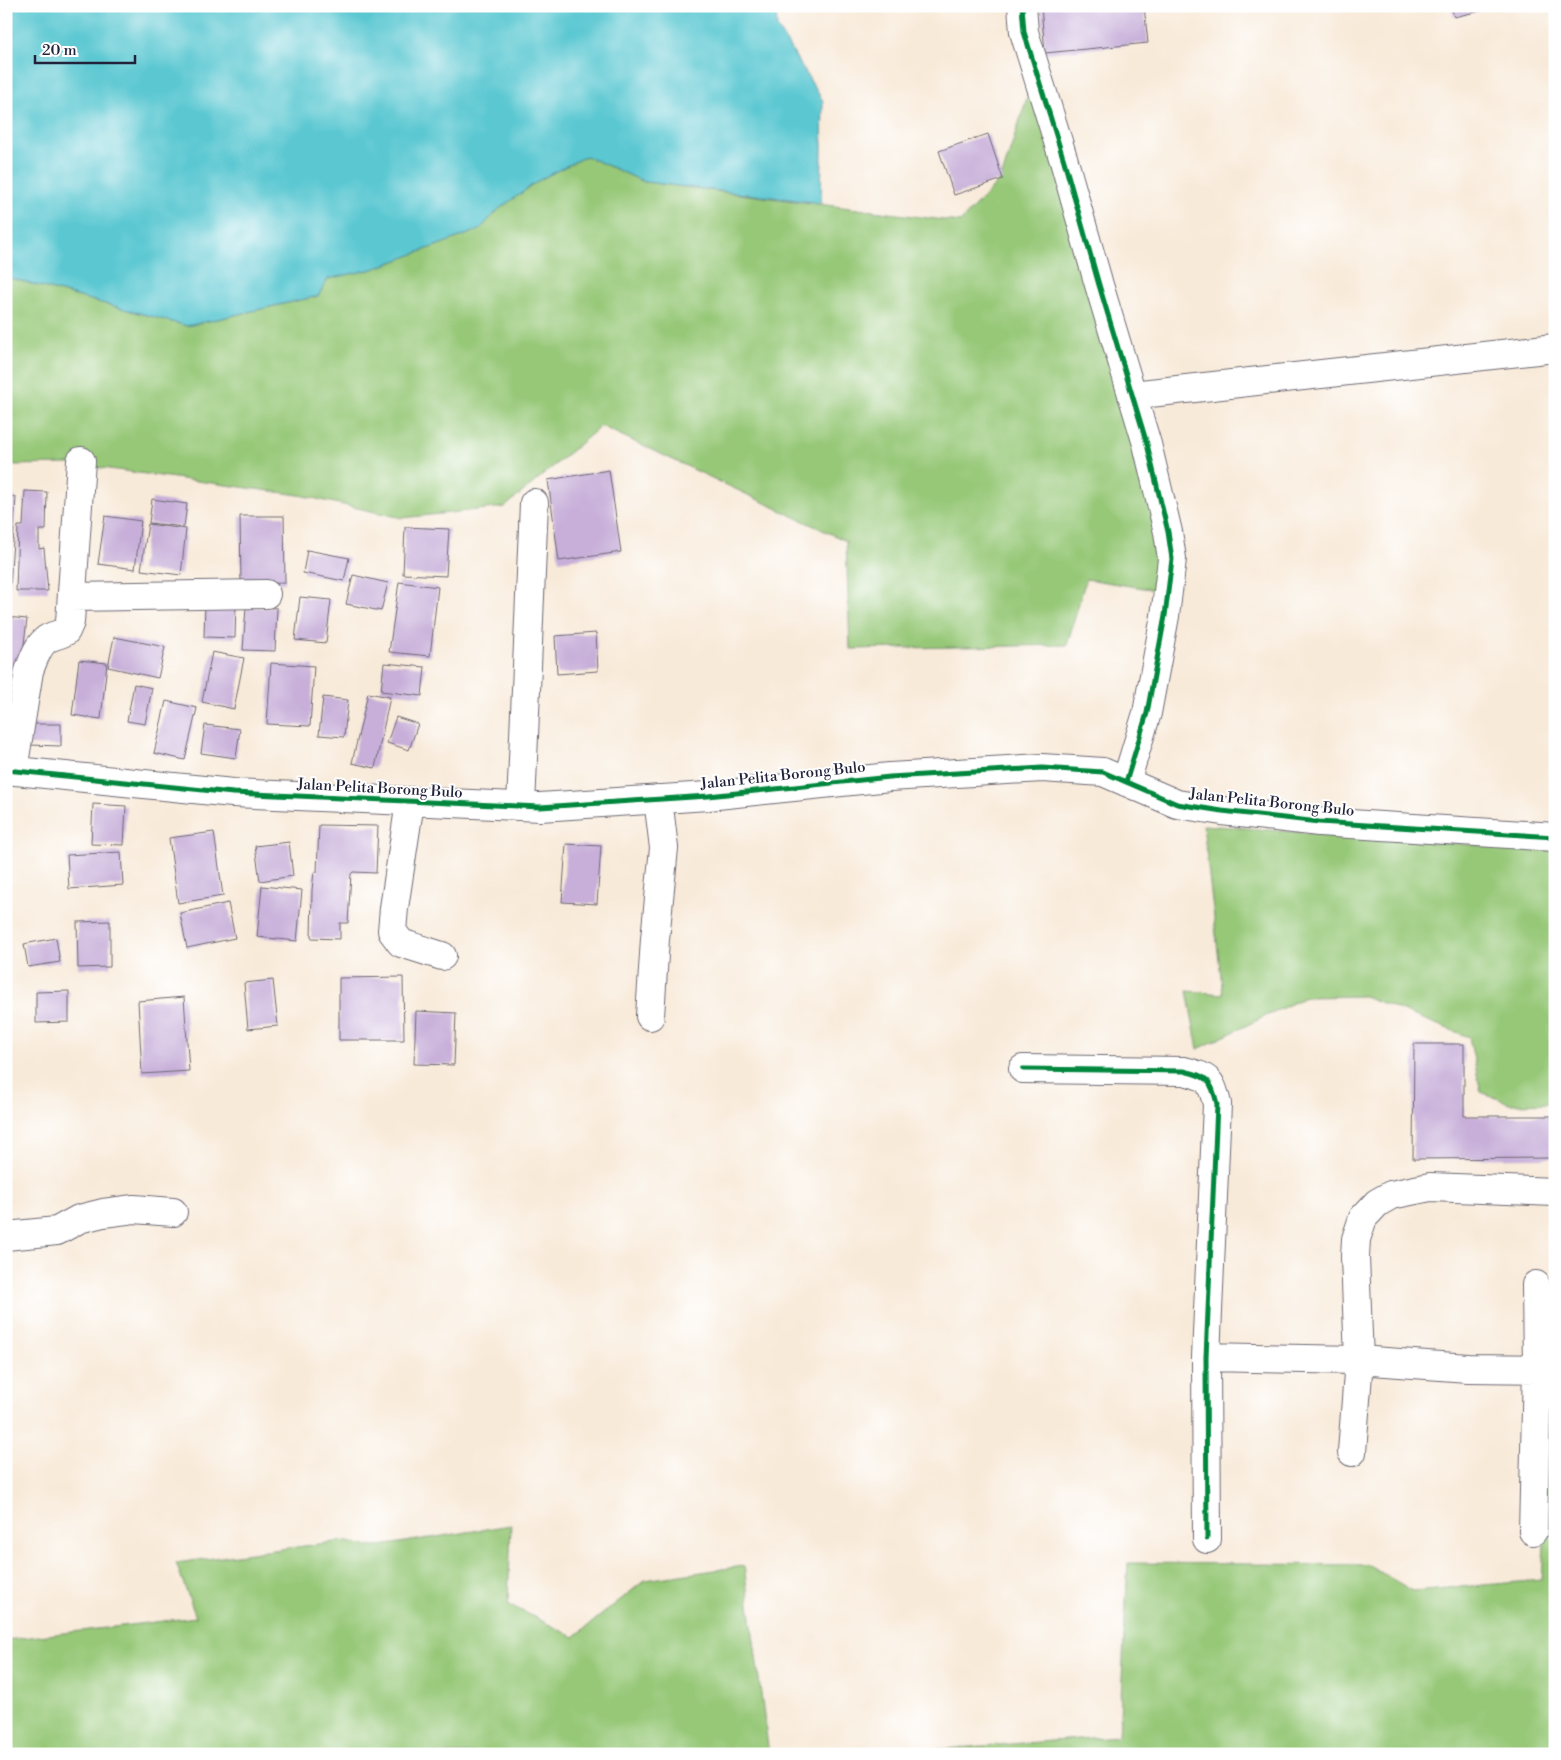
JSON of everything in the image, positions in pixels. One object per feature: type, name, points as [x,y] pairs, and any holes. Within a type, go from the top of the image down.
[{"type":"street","points":[[1022,6],[1024,32],[1147,444],[1168,532],[1172,559],[1165,616],[1147,713],[1126,782]]},
{"type":"street","points":[[1132,396],[1555,348]]},
{"type":"street","points":[[10,770],[29,671],[35,656],[44,642],[66,631],[70,622],[81,461]]},
{"type":"street","points":[[521,806],[534,503]]},
{"type":"street","points":[[72,597],[266,594]]},
{"type":"street","name":"Jalan Pelita Borong Bulo","points":[[10,770],[233,793],[540,807],[708,796],[890,777],[1042,768],[1103,772],[1176,804],[1222,811],[1319,822],[1555,837]]},
{"type":"street","points":[[650,1016],[664,848],[658,799]]},
{"type":"street","points":[[410,802],[392,931],[402,943],[442,956]]},
{"type":"street","points":[[1023,1069],[1184,1071],[1204,1076],[1213,1088],[1217,1104],[1206,1357],[1207,1540]]},
{"type":"street","points":[[1352,1452],[1358,1360],[1356,1239],[1363,1218],[1370,1209],[1391,1195],[1430,1187],[1555,1192]]},
{"type":"street","points":[[6,1236],[57,1231],[79,1219],[103,1213],[134,1209],[173,1212]]},
{"type":"street","points":[[1533,1531],[1546,1369],[1536,1285]]},
{"type":"street","points":[[1206,1357],[1358,1360],[1468,1368],[1546,1369]]},
{"type":"green space","points":[[1039,60],[1161,507],[1156,590],[1086,579],[1067,645],[850,649],[846,541],[601,426],[505,507],[402,518],[299,495],[73,464],[6,465],[6,277],[187,326],[318,296],[328,279],[373,269],[479,230],[499,209],[541,179],[586,156],[645,182],[960,222],[1001,179]]},
{"type":"green space","points":[[1203,825],[1555,851],[1555,1103],[1512,1104],[1481,1092],[1469,1037],[1364,996],[1305,997],[1198,1049],[1187,991],[1223,994]]},
{"type":"green space","points":[[1553,1379],[1555,1379],[1555,1754],[875,1754],[1119,1736],[1128,1563],[1368,1565],[1413,1591],[1542,1580]]},
{"type":"green space","points":[[511,1525],[508,1604],[574,1637],[645,1580],[744,1566],[769,1754],[6,1754],[6,1640],[196,1617],[176,1563],[342,1541],[374,1547]]},
{"type":"water","points":[[6,6],[776,6],[777,27],[823,101],[821,203],[645,182],[586,156],[541,179],[499,209],[479,230],[373,269],[328,279],[318,296],[187,326],[6,277],[6,265],[11,238],[6,237]]},
{"type":"building","points":[[1041,6],[1144,6],[1148,43],[1045,53]]},
{"type":"building","points":[[1451,6],[1497,6],[1497,7],[1454,17]]},
{"type":"building","points":[[988,134],[1003,179],[954,195],[939,151]]},
{"type":"building","points":[[609,470],[621,552],[559,561],[548,480]]},
{"type":"building","points":[[25,491],[47,492],[46,530],[39,530],[39,549],[44,548],[48,591],[16,591],[18,526],[23,526]]},
{"type":"building","points":[[6,496],[16,497],[10,585],[6,585]]},
{"type":"building","points":[[152,499],[187,504],[184,527],[149,523]]},
{"type":"building","points":[[105,516],[141,521],[135,569],[98,564]]},
{"type":"building","points":[[240,516],[284,516],[285,583],[241,584]]},
{"type":"building","points":[[148,524],[186,529],[181,575],[141,570]]},
{"type":"building","points":[[405,527],[449,529],[446,576],[403,574]]},
{"type":"building","points":[[307,550],[349,558],[344,581],[303,573]]},
{"type":"building","points":[[353,575],[388,583],[381,611],[346,604]]},
{"type":"building","points":[[399,582],[438,587],[430,656],[389,652]]},
{"type":"building","points":[[300,597],[331,600],[326,643],[295,640]]},
{"type":"building","points":[[205,603],[236,604],[235,638],[204,637]]},
{"type":"building","points":[[246,607],[277,608],[275,651],[243,650]]},
{"type":"building","points":[[6,617],[27,619],[19,686],[6,685]]},
{"type":"building","points":[[596,633],[598,671],[557,674],[555,636]]},
{"type":"building","points":[[114,637],[165,647],[158,678],[108,667]]},
{"type":"building","points":[[212,652],[244,658],[234,709],[202,702]]},
{"type":"building","points":[[79,660],[107,663],[101,719],[72,715]]},
{"type":"building","points":[[271,663],[314,666],[310,726],[267,724]]},
{"type":"building","points":[[384,663],[425,667],[422,696],[381,691]]},
{"type":"building","points":[[134,684],[152,688],[145,724],[127,721]]},
{"type":"building","points":[[368,693],[390,697],[375,768],[352,763]]},
{"type":"building","points":[[323,697],[348,700],[344,737],[319,735]]},
{"type":"building","points":[[166,701],[197,708],[185,760],[154,753]]},
{"type":"building","points":[[396,717],[418,724],[409,750],[387,743]]},
{"type":"building","points":[[29,724],[61,724],[61,746],[29,745]]},
{"type":"building","points":[[205,725],[240,729],[236,758],[201,753]]},
{"type":"building","points":[[93,804],[126,806],[124,845],[91,844]]},
{"type":"building","points":[[319,825],[378,826],[376,873],[353,872],[351,874],[348,923],[340,923],[340,939],[311,938],[312,890],[314,872],[317,872]]},
{"type":"building","points":[[214,832],[223,896],[178,903],[169,838]]},
{"type":"building","points":[[289,842],[293,876],[260,881],[255,846]]},
{"type":"building","points":[[566,844],[601,846],[597,904],[562,902]]},
{"type":"building","points":[[121,852],[123,885],[69,889],[67,855]]},
{"type":"building","points":[[262,886],[302,890],[297,941],[257,937]]},
{"type":"building","points":[[228,903],[235,938],[187,948],[180,913]]},
{"type":"building","points":[[110,921],[110,967],[78,968],[77,922]]},
{"type":"building","points":[[56,938],[60,962],[28,967],[24,944]]},
{"type":"building","points":[[403,977],[404,1040],[339,1040],[339,978]]},
{"type":"building","points":[[273,980],[278,1026],[248,1029],[244,983]]},
{"type":"building","points":[[69,991],[69,1022],[36,1023],[36,992]]},
{"type":"building","points":[[184,997],[189,1071],[142,1074],[138,1001]]},
{"type":"building","points":[[416,1011],[456,1013],[454,1065],[414,1064]]},
{"type":"building","points":[[1414,1044],[1464,1044],[1464,1116],[1555,1116],[1555,1158],[1413,1159]]},
{"type":"cycle path","points":[[1022,6],[1024,32],[1147,444],[1168,532],[1172,559],[1165,616],[1147,713],[1126,782]]},
{"type":"cycle path","points":[[6,770],[233,793],[540,807],[708,796],[890,777],[1042,768],[1103,772],[1177,804],[1222,811],[1319,822],[1555,837]]},
{"type":"cycle path","points":[[1023,1069],[1184,1071],[1203,1077],[1213,1089],[1217,1104],[1206,1357],[1207,1539]]}]
